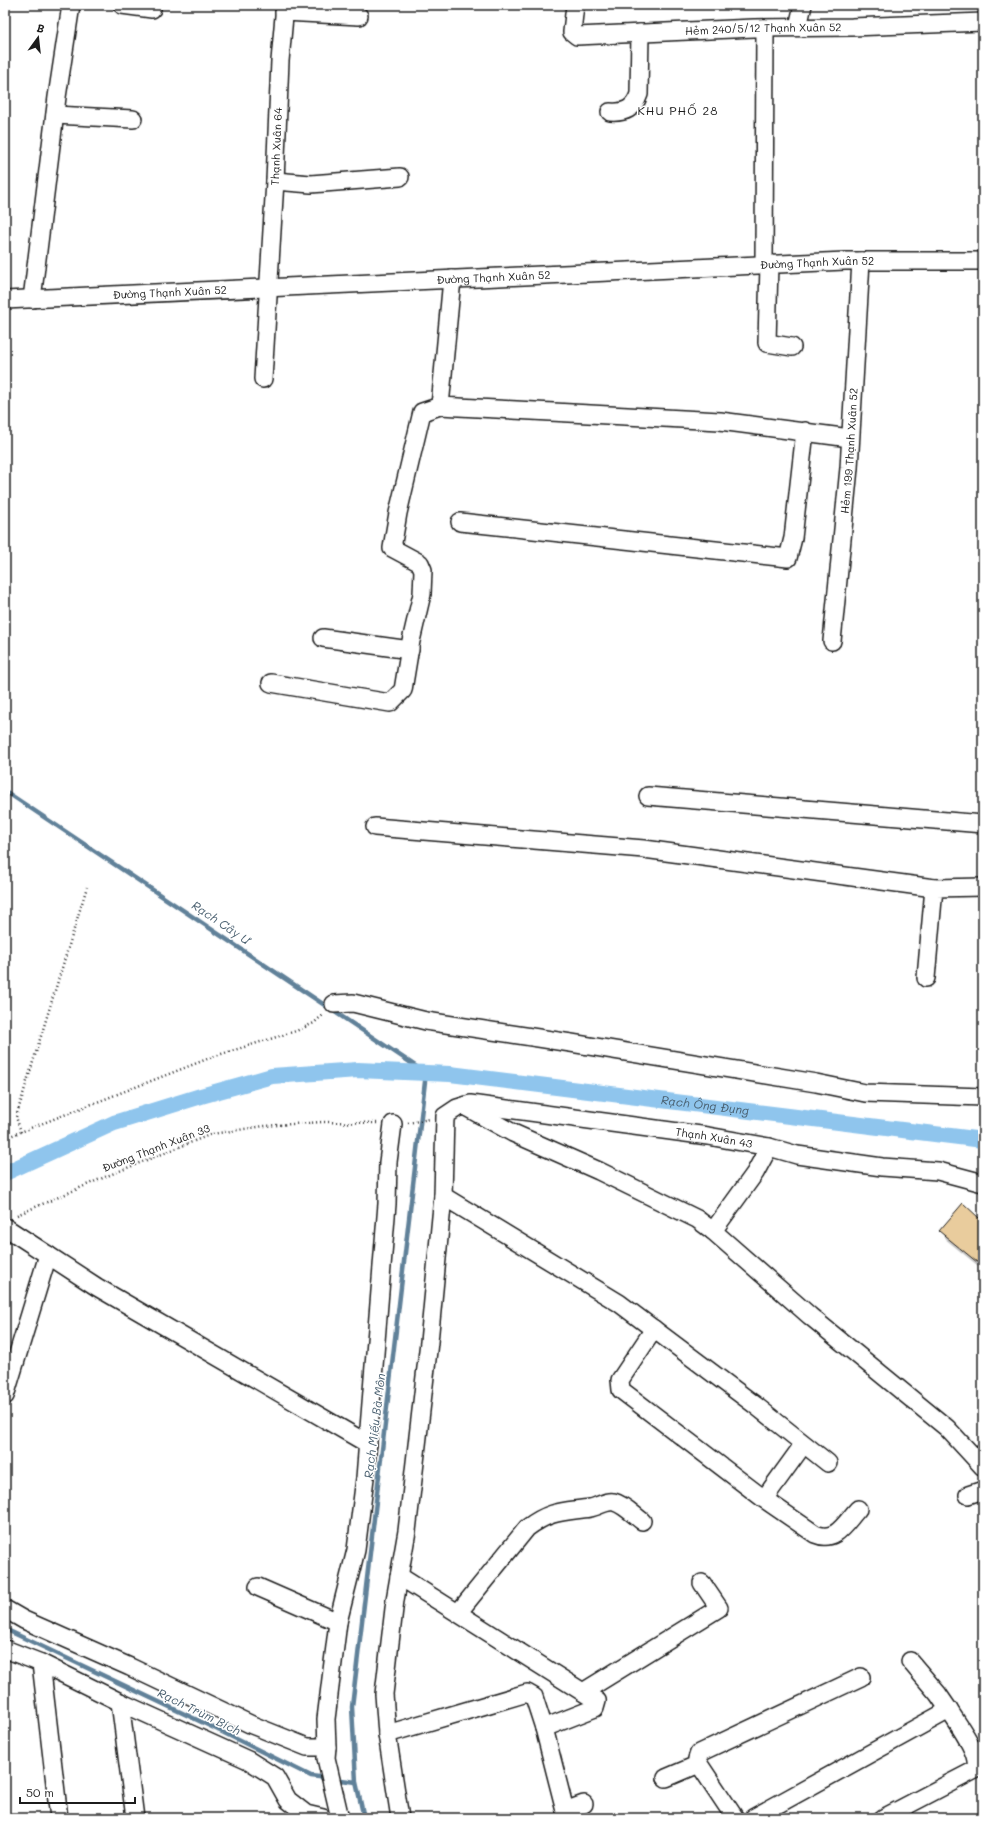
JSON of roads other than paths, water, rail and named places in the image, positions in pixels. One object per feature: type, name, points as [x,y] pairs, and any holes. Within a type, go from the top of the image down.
[{"type":"street","points":[[32,299],[55,115],[71,5]]},
{"type":"street","points":[[122,5],[152,8]]},
{"type":"street","name":"Hẻm 240/5/12 Thạnh Xuân 52","points":[[575,5],[572,32],[577,36],[765,28],[852,27],[983,22]]},
{"type":"street","points":[[798,27],[803,5]]},
{"type":"street","points":[[285,8],[359,16]]},
{"type":"street","name":"Thạnh Xuân 64","points":[[263,379],[267,288],[275,181],[280,61],[285,8]]},
{"type":"street","points":[[765,28],[767,343],[792,347]]},
{"type":"street","points":[[610,112],[622,112],[631,108],[639,94],[640,34]]},
{"type":"street","points":[[55,115],[133,119]]},
{"type":"street","points":[[275,181],[312,184],[400,177]]},
{"type":"street","name":"Đường Thạnh Xuân 52","points":[[5,300],[767,264],[861,261],[983,261]]},
{"type":"street","name":"Hẻm 199 Thạnh Xuân 52","points":[[832,641],[850,438],[861,261]]},
{"type":"street","points":[[440,406],[452,279]]},
{"type":"street","points":[[271,683],[390,703],[403,690],[422,594],[423,570],[420,563],[392,548],[398,514],[422,412],[440,406],[720,421],[850,438]]},
{"type":"street","points":[[460,522],[788,558],[793,538],[805,431]]},
{"type":"street","points":[[323,638],[410,650]]},
{"type":"street","points":[[648,796],[983,824]]},
{"type":"street","points":[[374,827],[644,849],[934,888],[983,887]]},
{"type":"street","points":[[926,978],[934,888]]},
{"type":"street","points":[[334,1004],[353,1003],[426,1021],[816,1083],[865,1093],[983,1097]]},
{"type":"street","name":"Thạnh Xuân 43","points":[[443,1196],[438,1118],[462,1106],[470,1104],[568,1116],[769,1147],[804,1156],[882,1166],[938,1171],[983,1183]]},
{"type":"street","points":[[462,1106],[513,1133],[599,1171],[697,1220],[714,1231],[810,1316],[947,1428],[983,1467]]},
{"type":"street","points":[[340,1818],[326,1758],[326,1719],[338,1622],[356,1550],[368,1444],[387,1204],[388,1162],[400,1123]]},
{"type":"street","points":[[714,1231],[755,1173],[769,1147]]},
{"type":"street","points":[[400,1818],[387,1734],[384,1694],[399,1576],[407,1531],[428,1350],[443,1196],[619,1303],[828,1463]]},
{"type":"street","points":[[8,1222],[48,1255],[104,1291],[368,1444]]},
{"type":"street","points":[[5,1396],[48,1255]]},
{"type":"street","points":[[654,1329],[620,1380],[621,1390],[764,1499],[815,1534],[824,1537],[834,1536],[858,1509]]},
{"type":"street","points":[[764,1499],[803,1445]]},
{"type":"street","points":[[458,1613],[527,1528],[540,1518],[552,1513],[591,1508],[611,1502],[616,1503],[642,1521]]},
{"type":"street","points":[[399,1576],[597,1701],[595,1708],[544,1728]]},
{"type":"street","points":[[583,1692],[719,1608],[702,1583]]},
{"type":"street","points":[[258,1587],[338,1622]]},
{"type":"street","points":[[5,1610],[252,1725],[307,1747],[327,1747]]},
{"type":"street","points":[[5,1648],[41,1663],[120,1702],[248,1760],[275,1777],[288,1800],[306,1814],[323,1818]]},
{"type":"street","points":[[883,1818],[975,1770],[977,1763],[974,1751],[949,1710],[938,1694],[910,1661]]},
{"type":"street","points":[[41,1663],[59,1818]]},
{"type":"street","points":[[735,1818],[699,1764],[697,1759],[699,1753],[861,1678]]},
{"type":"street","points":[[387,1734],[527,1693],[534,1697],[544,1728],[566,1814],[584,1804]]},
{"type":"street","points":[[120,1702],[135,1818]]},
{"type":"street","points":[[753,1818],[949,1710]]},
{"type":"street","points":[[666,1778],[699,1764]]},
{"type":"waterway","name":"Rạch Miếu Bà Môn","points":[[5,791],[426,1073],[352,1707],[356,1782],[364,1818]]},
{"type":"waterway","name":"Rạch Ông Đụng","points":[[5,1173],[114,1123],[201,1096],[272,1076],[358,1070],[450,1074],[983,1140]]},
{"type":"waterway","name":"Rạch Trùm Bích","points":[[5,1629],[212,1727],[311,1776],[327,1778]]},
{"type":"waterway","name":"Rạch Trùm Bích","points":[[334,1779],[356,1782]]},
{"type":"district","name":"KHU PHỐ 28","points":[[678,111]]},
{"type":"water label","name":"Rạch Cây Ư","points":[[221,923]]}]
